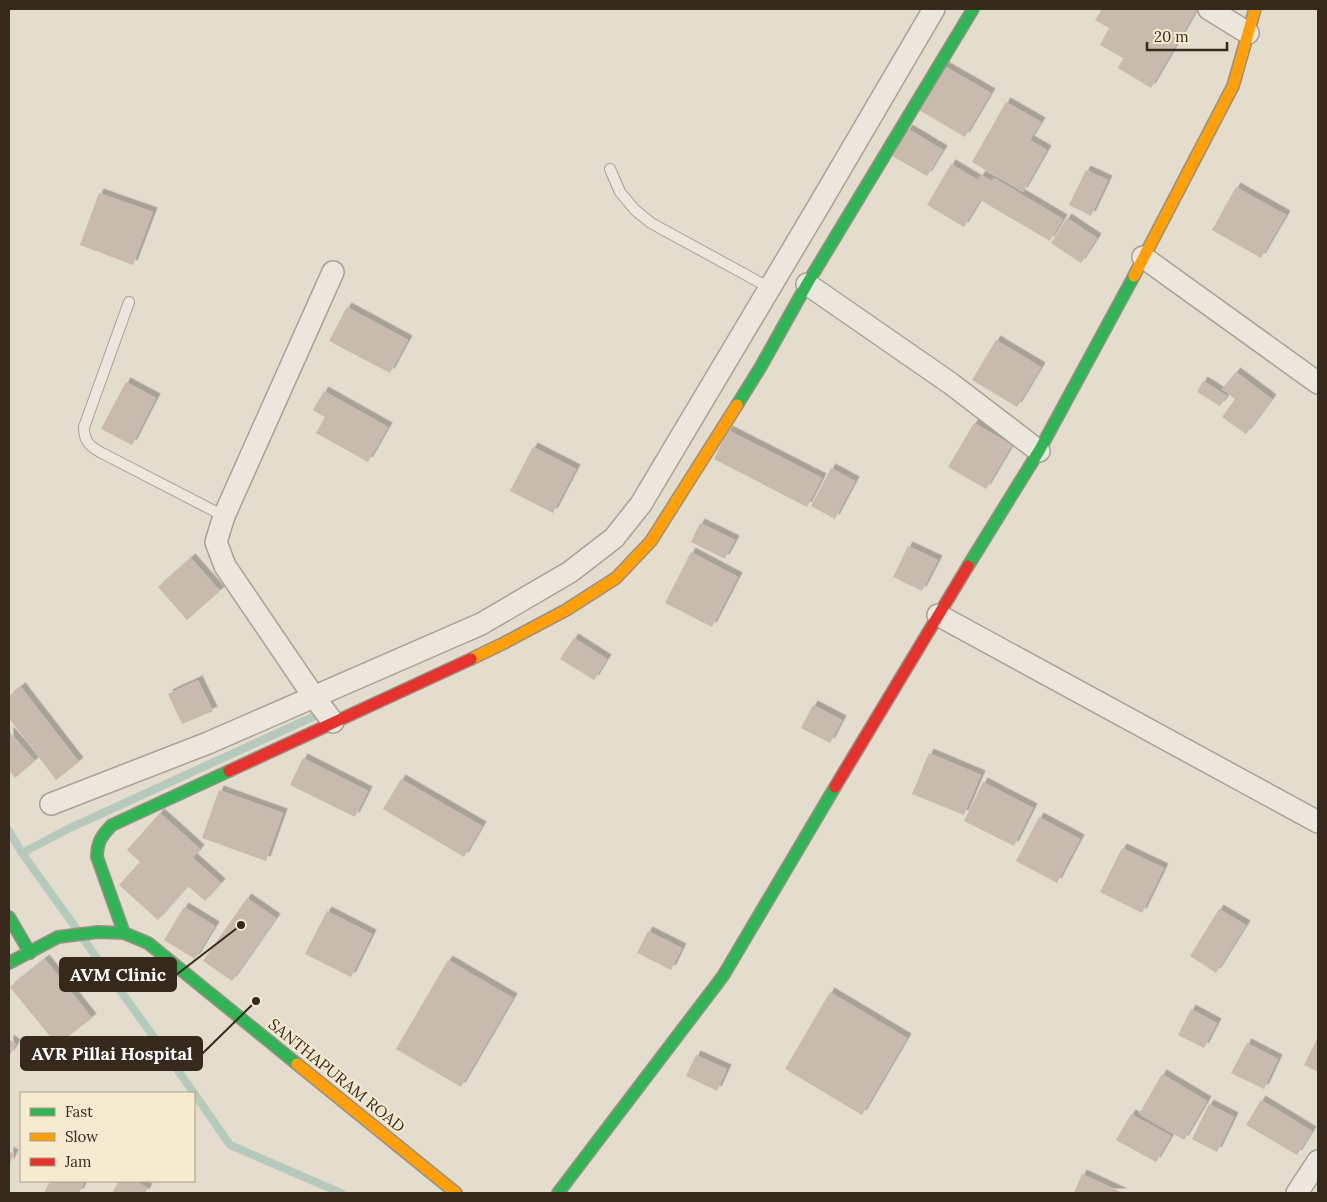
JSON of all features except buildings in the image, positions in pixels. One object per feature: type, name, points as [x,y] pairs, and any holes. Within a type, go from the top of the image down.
[{"type":"street","points":[[51,804],[208,744],[481,624],[570,572],[614,538],[641,504],[934,9]]},
{"type":"street","points":[[9,964],[58,937],[98,932],[124,933],[97,857],[96,845],[102,834],[112,825],[504,643],[566,610],[616,578],[651,541],[760,368],[807,284],[972,9]]},
{"type":"street","points":[[1209,9],[1248,33]]},
{"type":"street","points":[[558,1193],[723,976],[938,615],[1039,451],[1234,86],[1255,9]]},
{"type":"street","points":[[1144,257],[1318,383]]},
{"type":"street","points":[[332,272],[224,516],[216,542],[225,566],[333,722]]},
{"type":"street","points":[[807,284],[950,383],[1039,451]]},
{"type":"street","points":[[938,615],[1318,822]]},
{"type":"street","points":[[9,917],[30,953]]},
{"type":"street","name":"SANTHAPURAM ROAD","points":[[124,933],[148,944],[170,960],[456,1193]]},
{"type":"street","points":[[1297,1193],[1318,1161]]},
{"type":"lane","points":[[610,170],[620,192],[651,223],[770,288]]},
{"type":"lane","points":[[129,302],[84,426],[84,438],[90,446],[100,452],[224,516]]},
{"type":"waterway","points":[[22,853],[70,828],[319,714]]},
{"type":"waterway","points":[[9,831],[22,853],[76,928]]},
{"type":"waterway","points":[[84,940],[193,1092]]},
{"type":"waterway","points":[[195,1094],[230,1145],[341,1193]]},
{"type":"traffic: fast","points":[[737,405],[807,284],[973,9]]},
{"type":"traffic: fast","points":[[968,566],[1039,451],[1134,276]]},
{"type":"traffic: fast","points":[[124,933],[97,857],[99,843],[103,836],[112,825],[229,771]]},
{"type":"traffic: fast","points":[[558,1193],[723,976],[835,787]]},
{"type":"traffic: fast","points":[[9,917],[30,953]]},
{"type":"traffic: fast","points":[[9,963],[58,937],[98,932],[124,933],[148,943],[297,1064]]},
{"type":"traffic: slow","points":[[1134,276],[1233,86],[1255,9]]},
{"type":"traffic: slow","points":[[471,659],[566,610],[616,578],[651,541],[737,405]]},
{"type":"traffic: slow","points":[[297,1064],[456,1193]]},
{"type":"traffic: jam","points":[[835,787],[968,566]]},
{"type":"traffic: jam","points":[[229,771],[471,659]]},
{"type":"place","name":"AVM Clinic","points":[[241,925]]},
{"type":"place","name":"AVR Pillai Hospital","points":[[256,1001]]}]
